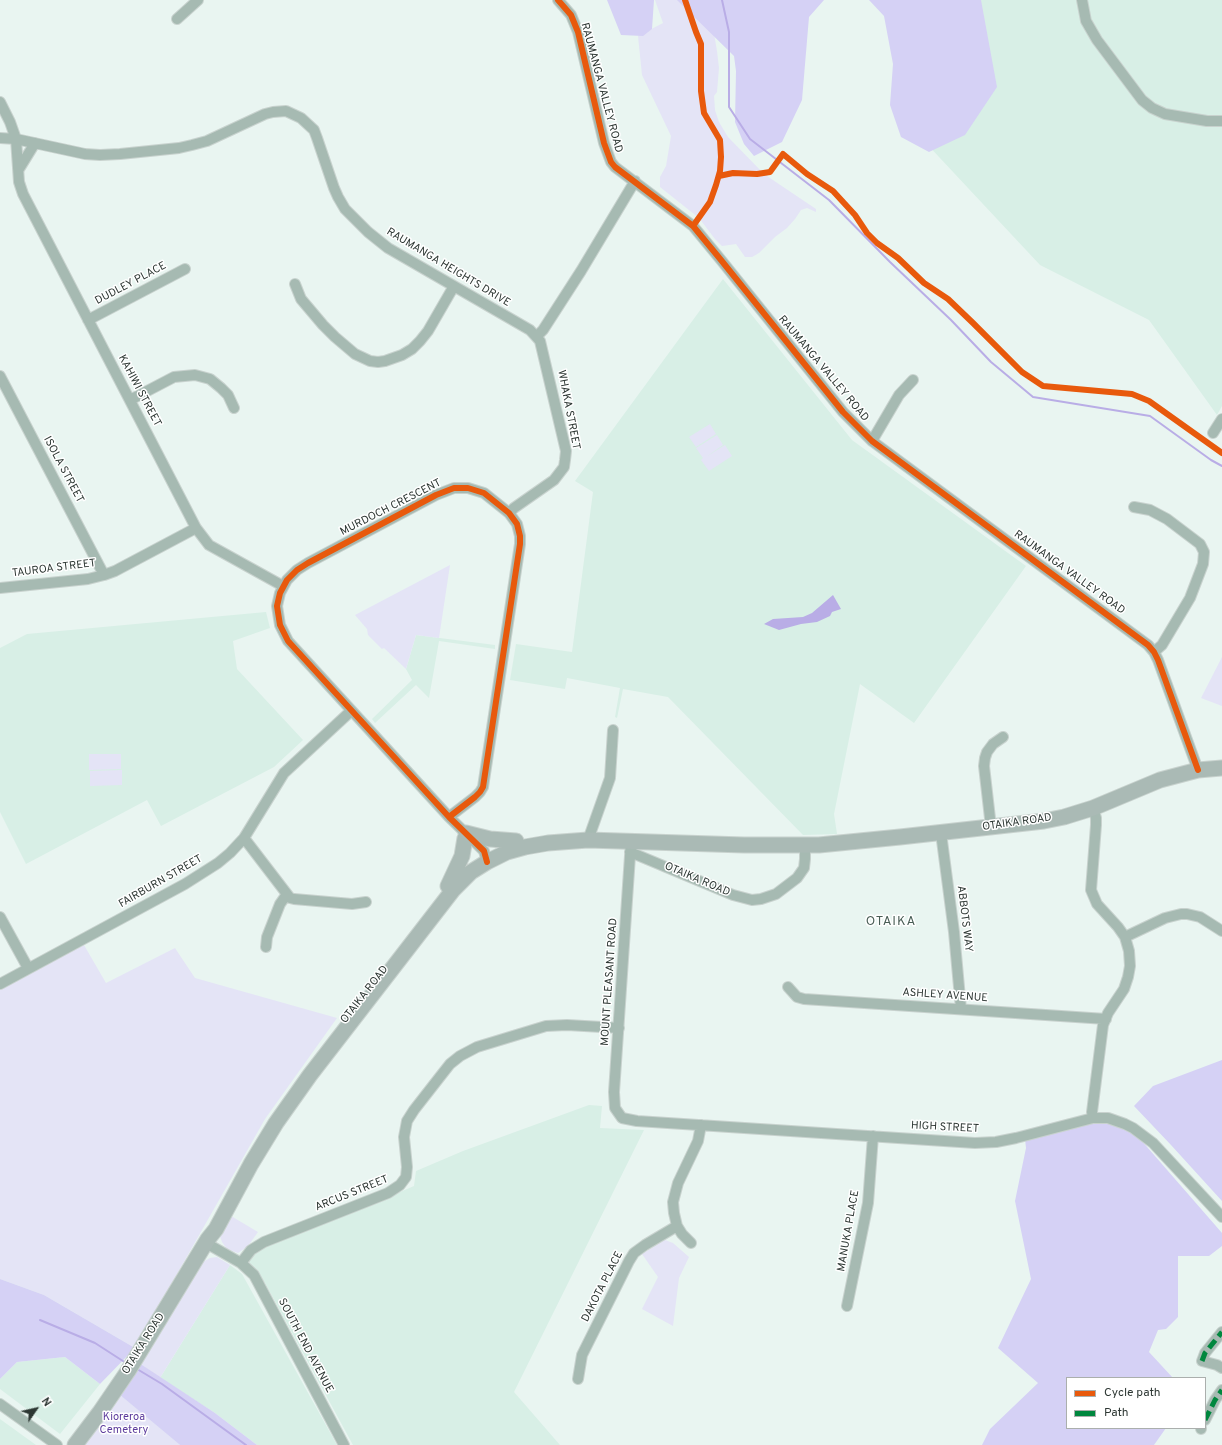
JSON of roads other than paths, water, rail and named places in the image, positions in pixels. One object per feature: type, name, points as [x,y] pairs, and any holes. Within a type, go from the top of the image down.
[{"type":"highway","name":"OTAIKA ROAD","points":[[207,1241],[209,1228],[239,1173],[270,1123],[337,1031],[448,886],[466,869],[500,847],[516,841],[549,836],[568,836],[630,847],[833,844],[941,833],[1044,821],[1064,817],[1093,808],[1160,780],[1198,770],[1222,768]]},
{"type":"highway","points":[[448,886],[462,856],[463,832],[490,839],[516,841]]},
{"type":"highway","name":"OTAIKA ROAD","points":[[75,1445],[100,1412],[130,1367],[207,1241],[216,1229],[268,1136],[310,1075],[453,890],[485,858],[529,846],[588,840]]},
{"type":"street","points":[[177,19],[198,0]]},
{"type":"street","name":"RAUMANGA VALLEY ROAD","points":[[558,0],[571,15],[578,32],[609,159],[615,167],[684,218],[704,238],[843,412],[872,441],[1139,637],[1154,652],[1198,770]]},
{"type":"street","points":[[1082,0],[1086,21],[1097,40],[1142,100],[1152,108],[1165,114],[1207,121],[1222,121]]},
{"type":"street","name":"KAHIWI STREET","points":[[0,102],[10,122],[16,139],[19,182],[23,194],[196,528],[209,545],[283,586]]},
{"type":"street","name":"RAUMANGA HEIGHTS DRIVE","points":[[0,138],[16,139],[85,154],[100,155],[179,148],[207,141],[265,114],[286,111],[301,118],[314,130],[334,188],[345,208],[368,232],[388,248],[530,330],[537,336]]},
{"type":"street","points":[[19,169],[35,143]]},
{"type":"street","points":[[537,336],[543,330],[577,277],[635,181]]},
{"type":"street","name":"DUDLEY PLACE","points":[[88,320],[185,269]]},
{"type":"street","points":[[295,284],[301,298],[335,337],[355,354],[370,361],[378,362],[394,359],[412,349],[428,331],[454,286]]},
{"type":"street","name":"WHAKA STREET","points":[[509,513],[554,480],[564,467],[566,451],[544,352],[537,336]]},
{"type":"street","points":[[130,400],[174,377],[195,375],[210,379],[222,388],[228,395],[234,408]]},
{"type":"street","name":"ISOLA STREET","points":[[0,376],[104,575]]},
{"type":"street","points":[[872,441],[899,395],[913,380]]},
{"type":"street","points":[[1213,433],[1222,419]]},
{"type":"street","name":"MURDOCH CRESCENT","points":[[449,817],[475,797],[483,787],[520,544],[517,524],[509,513],[491,498],[476,490],[462,488],[447,490],[308,563],[292,575],[283,586],[277,606],[280,625],[292,646],[351,711],[449,817],[463,832],[485,858]]},
{"type":"street","points":[[1134,507],[1150,510],[1167,519],[1200,544],[1204,552],[1203,564],[1190,598],[1162,645],[1154,652]]},
{"type":"street","name":"TAUROA STREET","points":[[0,588],[88,579],[104,575],[115,571],[196,528]]},
{"type":"street","name":"FAIRBURN STREET","points":[[0,984],[191,881],[218,863],[244,838],[284,773],[351,711]]},
{"type":"street","points":[[588,840],[610,778],[613,730]]},
{"type":"street","points":[[991,827],[984,766],[985,758],[987,752],[993,744],[1003,737]]},
{"type":"street","points":[[1093,808],[1096,818],[1091,890],[1096,904],[1118,926],[1125,937],[1130,959],[1128,977],[1124,989],[1106,1018],[1100,1038],[1092,1112],[1093,1118]]},
{"type":"street","name":"ABBOTS WAY","points":[[941,833],[954,932],[961,1009]]},
{"type":"street","points":[[244,838],[290,898],[352,904],[366,902]]},
{"type":"street","name":"OTAIKA ROAD","points":[[630,847],[733,895],[752,900],[776,894],[797,878],[804,868],[805,845]]},
{"type":"street","name":"MOUNT PLEASANT ROAD","points":[[626,1120],[617,1112],[614,1102],[630,847]]},
{"type":"street","points":[[266,947],[267,937],[280,904],[287,894]]},
{"type":"street","points":[[1125,937],[1165,918],[1181,914],[1200,917],[1222,931]]},
{"type":"street","points":[[0,917],[28,968]]},
{"type":"street","name":"ASHLEY AVENUE","points":[[788,987],[797,997],[804,999],[1106,1018]]},
{"type":"street","name":"ARCUS STREET","points":[[241,1263],[251,1250],[260,1243],[388,1193],[400,1186],[406,1177],[407,1168],[404,1137],[407,1121],[450,1064],[460,1056],[477,1047],[546,1026],[567,1025],[619,1028]]},
{"type":"street","name":"HIGH STREET","points":[[626,1120],[986,1142],[1016,1138],[1093,1118],[1116,1120],[1142,1134],[1166,1157],[1222,1217]]},
{"type":"street","points":[[691,1243],[682,1234],[677,1226],[674,1213],[674,1195],[678,1183],[698,1141],[701,1125]]},
{"type":"street","name":"MANUKA PLACE","points":[[847,1306],[868,1203],[873,1136]]},
{"type":"street","name":"DAKOTA PLACE","points":[[578,1379],[582,1355],[628,1261],[634,1253],[645,1245],[677,1226]]},
{"type":"street","points":[[207,1241],[241,1263]]},
{"type":"street","name":"SOUTH END AVENUE","points":[[241,1263],[254,1275],[344,1445]]},
{"type":"street","points":[[1222,1332],[1204,1353],[1202,1361],[1222,1368]]},
{"type":"street","points":[[1206,1418],[1222,1390]]},
{"type":"street","points":[[0,1404],[57,1445]]},
{"type":"waterway","points":[[722,0],[729,32],[729,107],[750,139],[829,200],[890,262],[951,320],[991,362],[1033,397],[1150,416],[1211,460],[1222,466]]},
{"type":"waterway","points":[[40,1320],[95,1343],[126,1363]]},
{"type":"waterway","points":[[137,1369],[162,1384],[246,1445]]},
{"type":"district","name":"OTAIKA","points":[[891,922]]},
{"type":"park label","name":"Kioreroa Cemetery","points":[[124,1424]]}]
